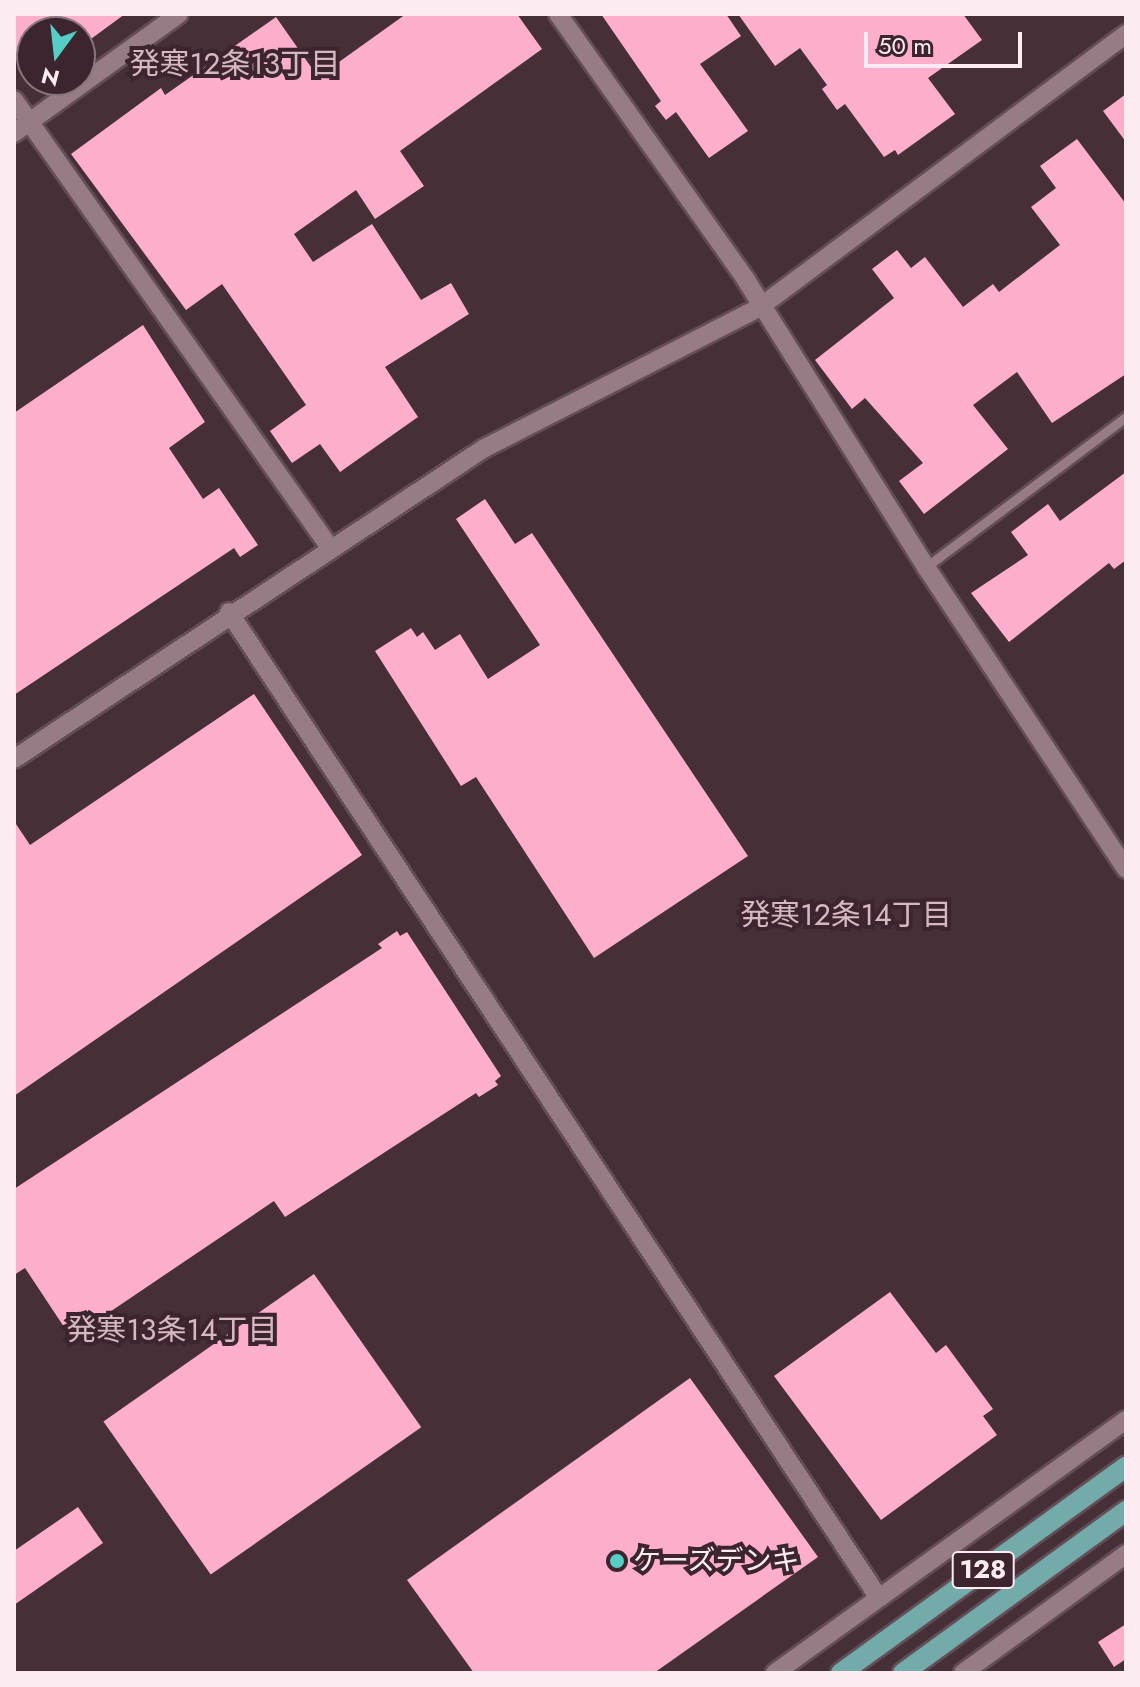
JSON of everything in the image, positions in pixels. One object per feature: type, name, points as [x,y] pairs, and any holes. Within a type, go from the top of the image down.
[{"type":"main road","name":"128","points":[[841,1673],[1126,1467]]},
{"type":"main road","name":"128","points":[[903,1673],[1126,1511]]},
{"type":"street","points":[[22,128],[179,14]]},
{"type":"street","points":[[558,14],[746,280],[760,307],[926,567],[1126,869]]},
{"type":"street","points":[[14,759],[229,612],[489,446],[760,307],[1126,34]]},
{"type":"street","points":[[14,100],[22,128],[331,549]]},
{"type":"street","points":[[229,612],[879,1598]]},
{"type":"street","points":[[775,1673],[1126,1420]]},
{"type":"street","points":[[963,1673],[1126,1554]]},
{"type":"lane","points":[[926,567],[1126,417]]},
{"type":"building","points":[[14,14],[125,14],[96,35],[96,16],[16,16],[16,59]]},
{"type":"building","points":[[406,14],[517,14],[542,49],[400,151],[424,186],[375,219],[356,190],[294,234],[313,262],[372,224],[421,300],[451,283],[469,314],[385,367],[418,417],[340,472],[320,444],[292,463],[270,431],[306,405],[222,284],[186,310],[71,154],[161,88],[165,95],[276,17],[318,77]]},
{"type":"building","points":[[601,14],[726,14],[741,36],[700,64],[748,131],[709,158],[676,112],[666,120],[655,106],[661,101]]},
{"type":"building","points":[[738,14],[963,14],[982,40],[928,78],[955,114],[898,155],[895,150],[884,157],[845,104],[837,110],[822,89],[827,85],[800,48],[775,66]]},
{"type":"building","points":[[1126,94],[1126,142],[1103,111]]},
{"type":"building","points":[[1077,139],[1126,204],[1126,374],[1052,423],[1017,372],[973,405],[1008,449],[924,514],[899,481],[923,463],[865,398],[852,409],[815,360],[894,298],[872,269],[897,250],[911,268],[925,257],[963,307],[993,284],[999,292],[1060,245],[1031,207],[1056,188],[1040,166]]},
{"type":"building","points":[[143,325],[205,422],[169,448],[203,499],[219,488],[258,545],[240,557],[234,548],[14,695],[14,413]]},
{"type":"building","points":[[1126,472],[1126,560],[1114,569],[1109,563],[1009,642],[971,593],[1028,555],[1011,532],[1048,504],[1060,521]]},
{"type":"building","points":[[485,499],[515,544],[532,533],[748,856],[594,958],[476,777],[461,786],[375,651],[411,628],[417,637],[423,632],[435,650],[460,634],[488,679],[540,645],[456,519]]},
{"type":"building","points":[[254,694],[362,855],[14,1096],[14,821],[30,845]]},
{"type":"building","points":[[397,931],[400,936],[407,932],[501,1076],[495,1081],[498,1085],[479,1097],[476,1093],[285,1217],[274,1201],[92,1324],[86,1316],[66,1330],[25,1268],[14,1275],[14,1189],[382,948],[378,944]]},
{"type":"building","points":[[314,1274],[421,1427],[211,1575],[103,1421]]},
{"type":"building","points":[[890,1292],[936,1353],[946,1345],[993,1409],[983,1416],[997,1435],[881,1520],[774,1376]]},
{"type":"building","points":[[690,1378],[818,1557],[654,1673],[474,1673],[407,1580]]},
{"type":"building","points":[[78,1507],[103,1543],[14,1605],[14,1551]]},
{"type":"building","points":[[1126,1624],[1126,1659],[1114,1667],[1098,1642]]},
{"type":"place","name":"ケーズデンキ","points":[[617,1561]]},
{"type":"district","name":"発寒12条13丁目","points":[[235,64]]},
{"type":"district","name":"発寒12条14丁目","points":[[846,915]]},
{"type":"district","name":"発寒13条14丁目","points":[[172,1330]]}]
